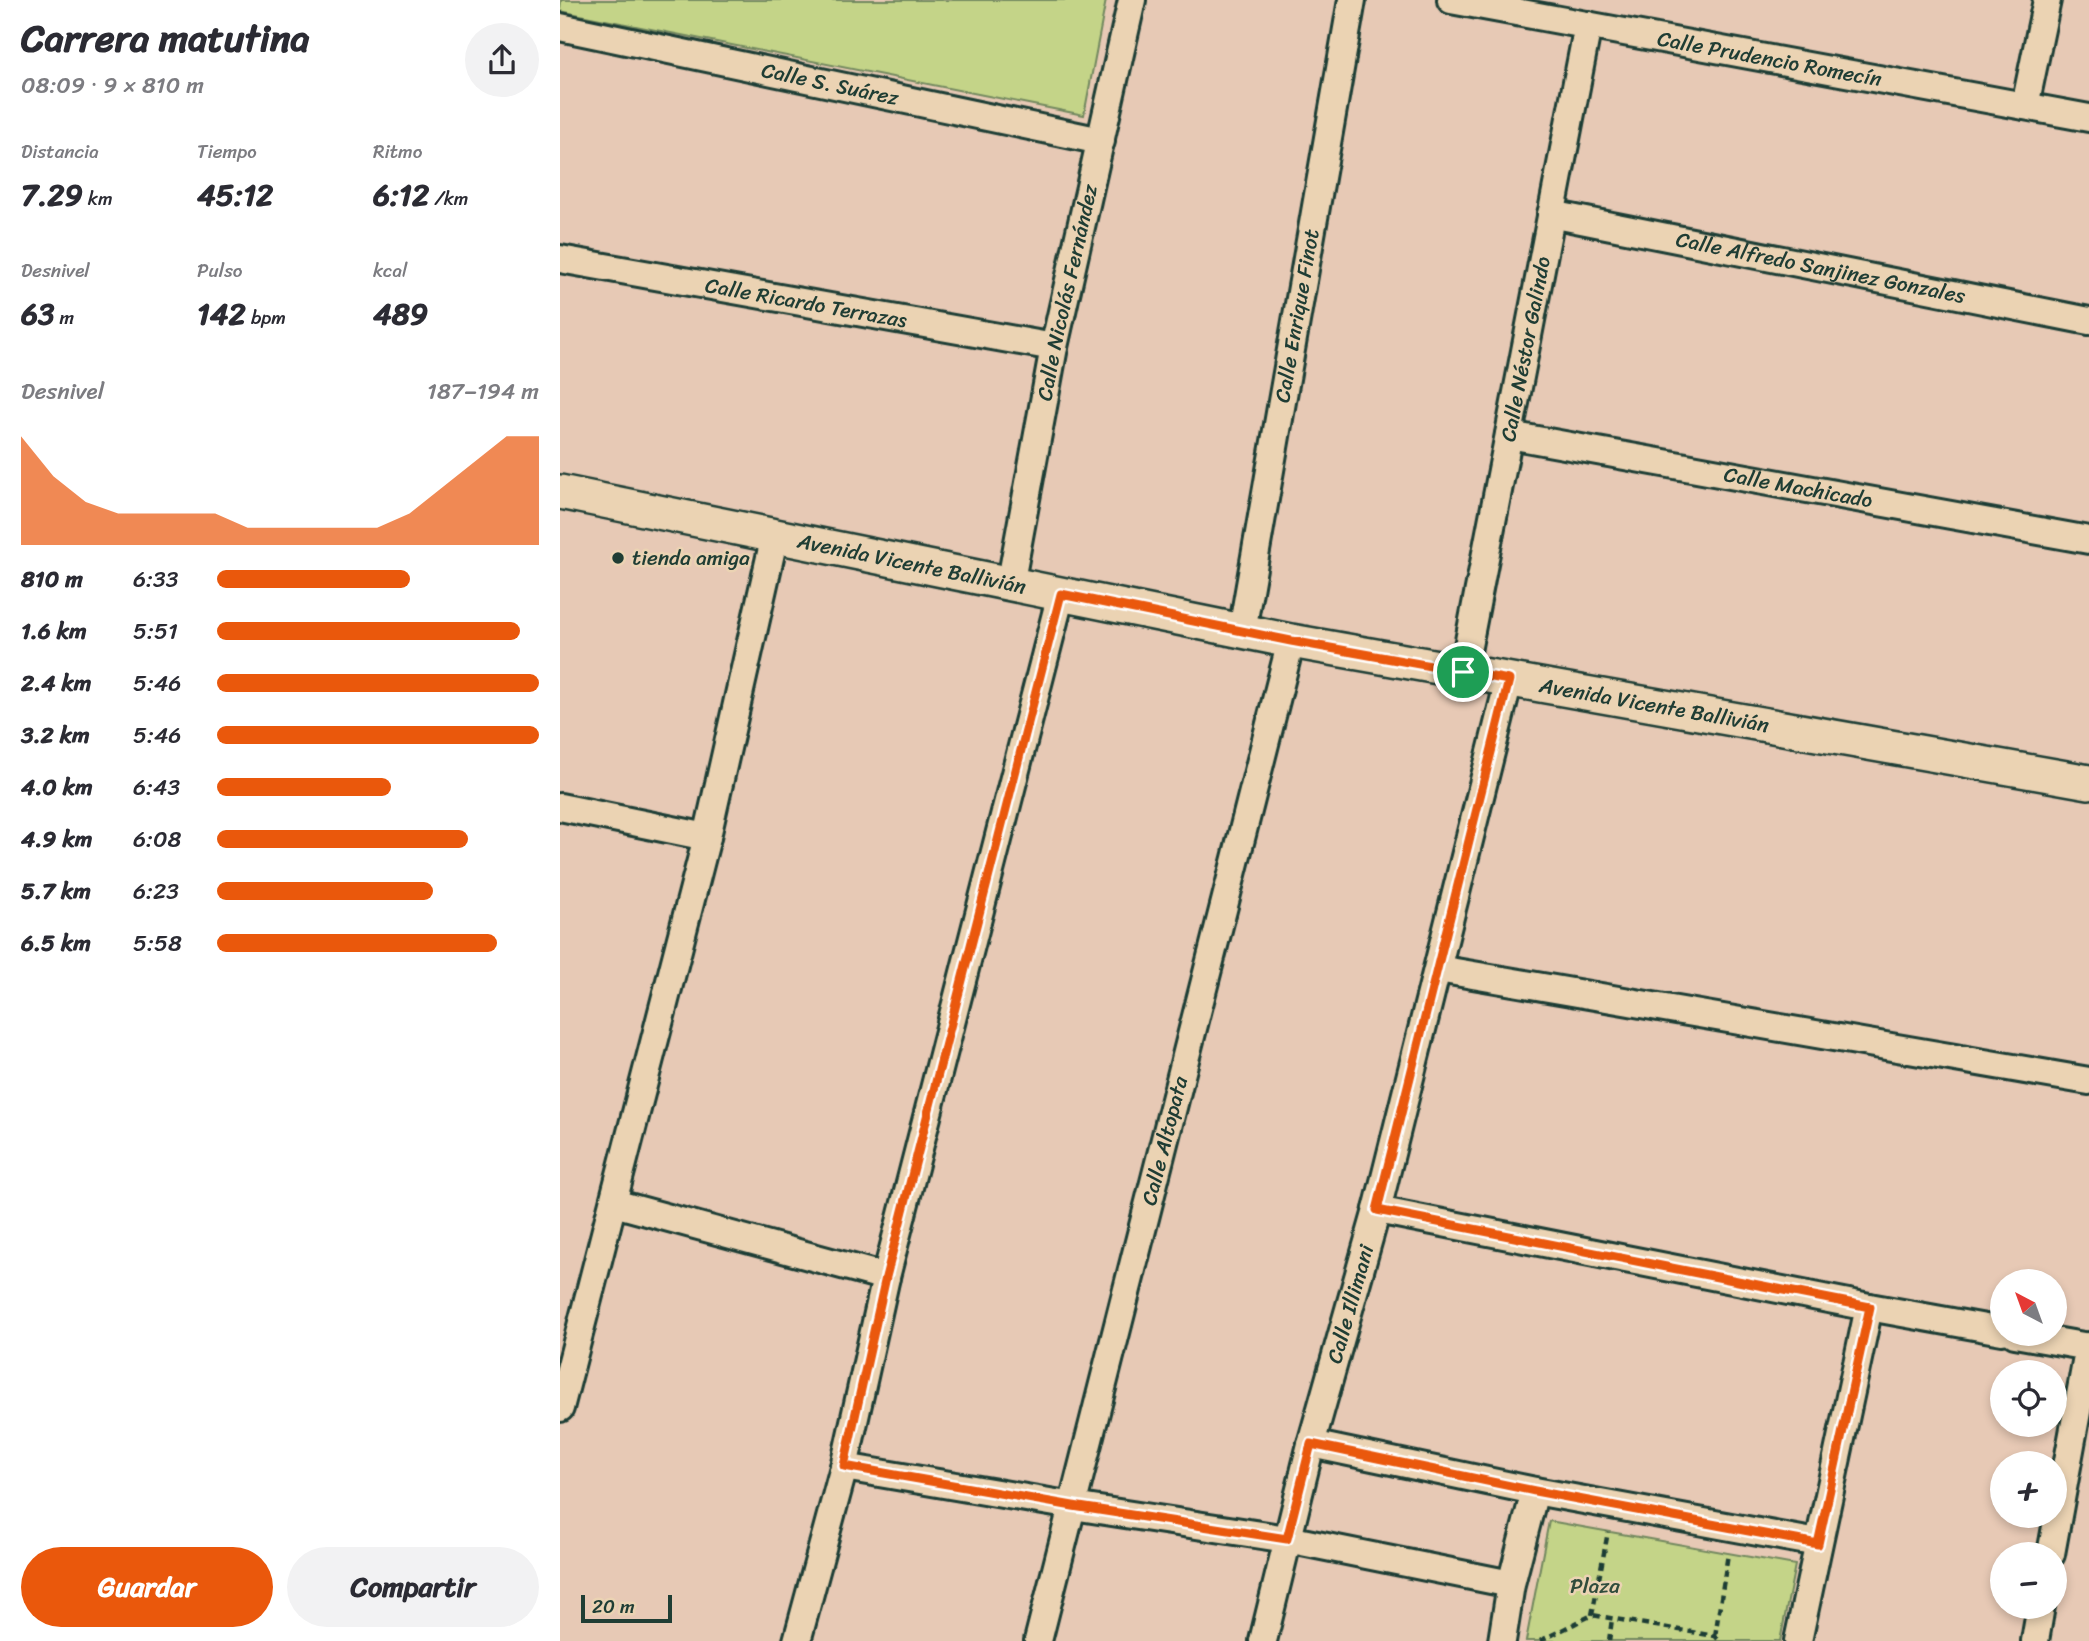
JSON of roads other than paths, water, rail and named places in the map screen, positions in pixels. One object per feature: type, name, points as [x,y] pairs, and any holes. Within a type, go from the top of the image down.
[{"type":"street","name":"Calle Nicolás Fernández","points":[[1010,586],[1054,347],[1132,0]]},
{"type":"street","name":"Calle Enrique Finot","points":[[1242,631],[1352,0]]},
{"type":"street","name":"Calle Prudencio Romecín","points":[[1451,0],[2089,117]]},
{"type":"street","points":[[2025,106],[2047,0]]},
{"type":"street","name":"Calle Néstor Galindo","points":[[1463,672],[1588,25]]},
{"type":"street","name":"Calle S. Suárez","points":[[560,27],[1101,141]]},
{"type":"street","name":"Calle Alfredo Sanjinez Gonzales","points":[[1551,215],[2089,321]]},
{"type":"street","name":"Calle Ricardo Terrazas","points":[[560,259],[1054,347]]},
{"type":"street","name":"Calle Machicado","points":[[1509,435],[2089,540]]},
{"type":"street","name":"Avenida Vicente Ballivián","points":[[560,492],[1010,586],[1291,641],[2089,782]]},
{"type":"street","points":[[560,1408],[572,1316],[614,1203],[708,837],[775,536]]},
{"type":"street","points":[[797,1641],[844,1466],[886,1277],[1061,594]]},
{"type":"street","name":"Calle Altopata","points":[[1038,1641],[1291,641]]},
{"type":"street","name":"Calle Illimani","points":[[1262,1641],[1311,1444],[1377,1210],[1509,680]]},
{"type":"street","points":[[560,807],[708,837]]},
{"type":"street","points":[[1438,968],[2089,1081]]},
{"type":"street","points":[[614,1203],[886,1277]]},
{"type":"street","points":[[1377,1210],[1990,1329]]},
{"type":"street","points":[[1798,1641],[1870,1307]]},
{"type":"street","points":[[2053,1542],[2089,1347],[2067,1343]]},
{"type":"street","points":[[1311,1444],[1535,1491],[1818,1544]]},
{"type":"street","points":[[844,1466],[1073,1506],[1287,1539],[1511,1584]]},
{"type":"street","points":[[1502,1641],[1511,1584],[1535,1491]]},
{"type":"street","points":[[2035,1641],[2039,1619]]},
{"type":"place","name":"tienda amiga","points":[[618,558]]},
{"type":"park label","name":"Plaza","points":[[1595,1586]]}]
